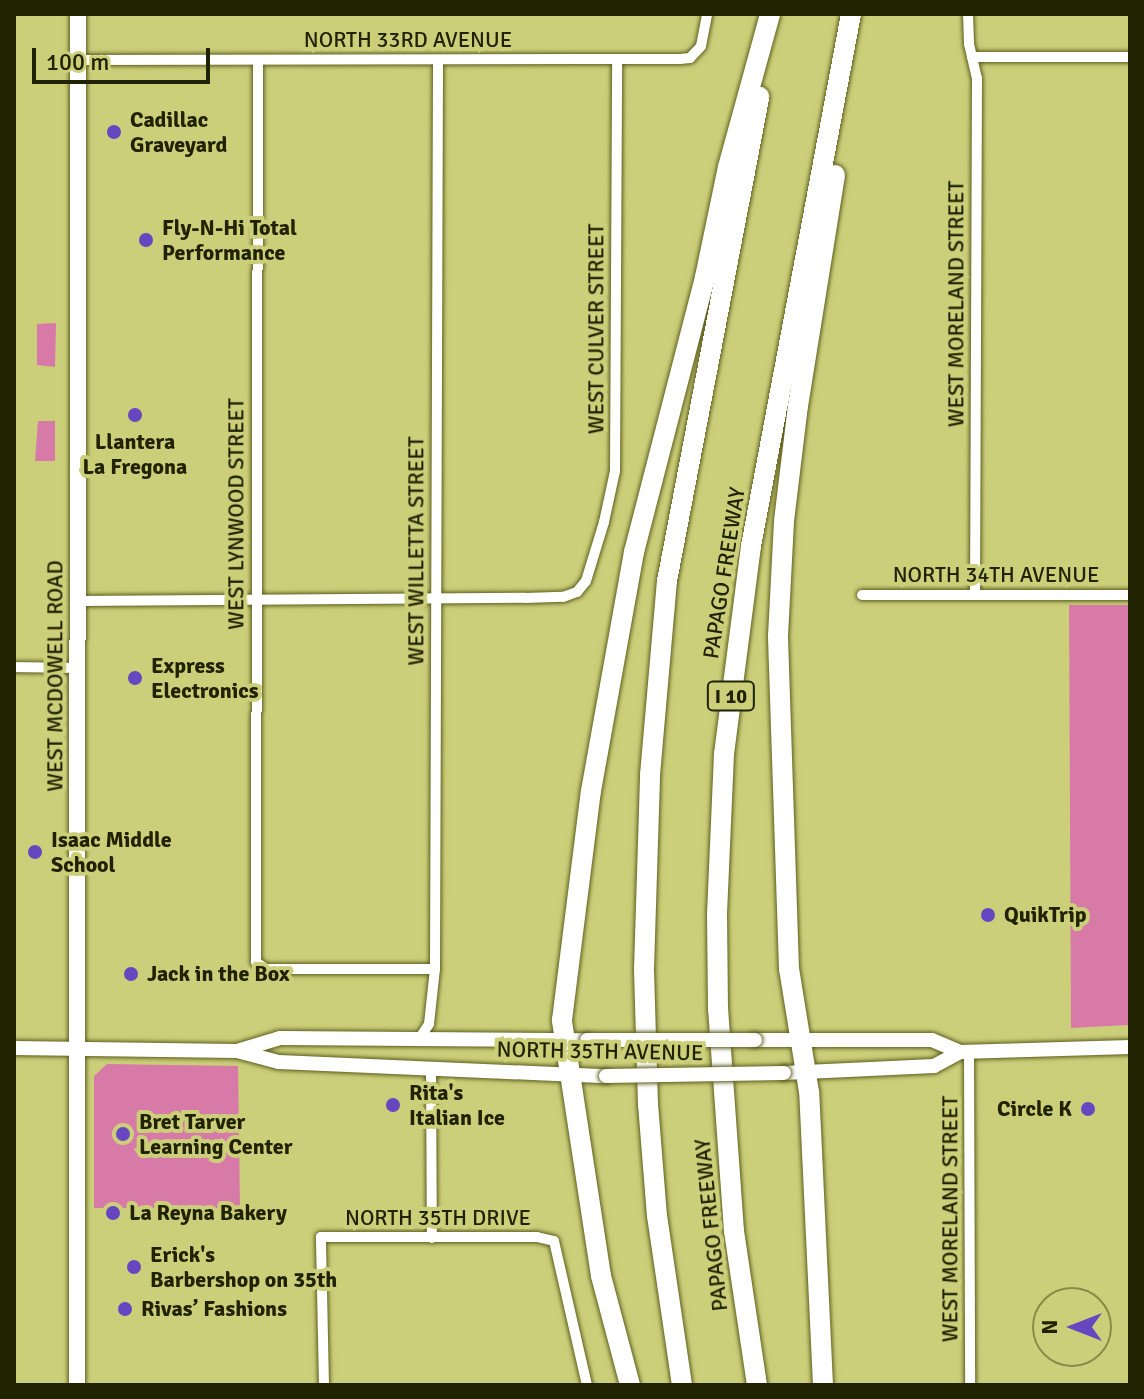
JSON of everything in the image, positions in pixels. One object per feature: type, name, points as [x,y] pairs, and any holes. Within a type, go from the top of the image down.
[{"type":"highway","points":[[630,1385],[601,1276],[577,1076],[562,1020],[591,791],[629,575],[705,277],[728,167],[771,14]]},
{"type":"highway","points":[[682,1385],[657,1216],[647,1091],[644,940],[651,761],[667,581],[690,451],[729,267],[771,14]]},
{"type":"highway","points":[[823,1385],[805,1073],[789,1040],[779,589],[784,521],[836,174],[851,14]]},
{"type":"highway","name":"PAPAGO FREEWAY","points":[[757,1385],[734,1231],[718,1009],[717,914],[724,754],[751,546],[851,14]]},
{"type":"main road","name":"WEST MCDOWELL ROAD","points":[[77,1385],[78,14]]},
{"type":"main road","name":"NORTH 35TH AVENUE","points":[[237,1051],[280,1038],[932,1040],[964,1052],[1130,1047]]},
{"type":"main road","name":"NORTH 35TH AVENUE","points":[[14,1048],[237,1051],[279,1062],[577,1076],[805,1073],[934,1066],[964,1052]]},
{"type":"street","name":"NORTH 33RD AVENUE","points":[[78,60],[690,58],[701,46],[707,14]]},
{"type":"street","name":"WEST MORELAND STREET","points":[[968,14],[977,78],[975,595]]},
{"type":"street","points":[[972,57],[1130,57]]},
{"type":"street","name":"WEST LYNWOOD STREET","points":[[258,60],[256,962],[259,967],[435,969]]},
{"type":"street","name":"WEST WILLETTA STREET","points":[[419,1039],[429,1024],[435,969],[438,60]]},
{"type":"street","name":"WEST CULVER STREET","points":[[436,599],[563,597],[577,592],[586,581],[615,471],[617,60]]},
{"type":"street","name":"NORTH 34TH AVENUE","points":[[862,595],[1130,595]]},
{"type":"street","points":[[77,601],[436,599]]},
{"type":"street","points":[[14,667],[77,668]]},
{"type":"street","name":"WEST MORELAND STREET","points":[[964,1052],[970,1385]]},
{"type":"street","points":[[431,1068],[432,1238]]},
{"type":"street","name":"NORTH 35TH DRIVE","points":[[324,1385],[321,1237],[537,1237],[554,1241],[587,1385]]},
{"type":"shaded area","points":[[56,323],[55,367],[37,365],[37,324]]},
{"type":"shaded area","points":[[38,421],[55,421],[55,461],[35,461]]},
{"type":"shaded area","points":[[1069,605],[1130,605],[1130,1025],[1071,1028]]},
{"type":"shaded area","points":[[107,1064],[238,1066],[240,1208],[94,1208],[94,1076]]},
{"type":"place","name":"Cadillac Graveyard","points":[[114,132]]},
{"type":"place","name":"Fly-N-Hi Total Performance","points":[[146,240]]},
{"type":"place","name":"Llantera La Fregona","points":[[135,415]]},
{"type":"place","name":"Express Electronics","points":[[135,678]]},
{"type":"place","name":"Isaac Middle School","points":[[35,852]]},
{"type":"place","name":"QuikTrip","points":[[988,915]]},
{"type":"place","name":"Jack in the Box","points":[[131,974]]},
{"type":"place","name":"Rita's Italian Ice","points":[[393,1105]]},
{"type":"place","name":"Circle K","points":[[1088,1109]]},
{"type":"place","name":"Bret Tarver Learning Center","points":[[123,1134]]},
{"type":"place","name":"La Reyna Bakery","points":[[113,1213]]},
{"type":"place","name":"Erick's Barbershop on 35th","points":[[134,1267]]},
{"type":"place","name":"Rivas’ Fashions","points":[[125,1309]]}]
